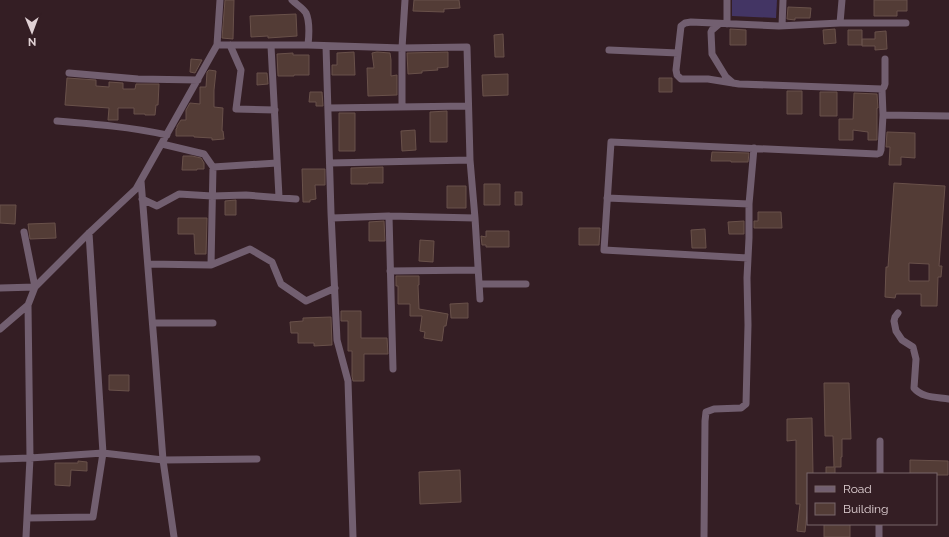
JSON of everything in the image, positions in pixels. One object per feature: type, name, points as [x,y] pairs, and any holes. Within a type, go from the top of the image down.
[{"type":"street","points":[[26,537],[30,458],[28,305],[35,287],[136,189],[217,45],[220,0]]},
{"type":"street","points":[[292,0],[305,12],[307,16],[309,31],[308,45]]},
{"type":"street","points":[[402,107],[402,48],[405,0]]},
{"type":"street","points":[[723,24],[727,0]]},
{"type":"street","points":[[782,26],[783,0]]},
{"type":"street","points":[[840,23],[842,0]]},
{"type":"street","points":[[882,89],[739,84],[708,79],[681,79],[677,75],[676,70],[681,26],[685,23],[691,22],[782,26],[840,23],[906,23]]},
{"type":"street","points":[[723,24],[711,32],[712,54],[726,77],[733,83]]},
{"type":"street","points":[[217,45],[467,48],[470,160],[476,218],[480,300]]},
{"type":"street","points":[[230,45],[241,70],[236,108],[275,110]]},
{"type":"street","points":[[272,46],[279,197]]},
{"type":"street","points":[[326,46],[337,340],[348,381],[353,537]]},
{"type":"street","points":[[609,50],[678,53]]},
{"type":"street","points":[[748,258],[604,250],[610,142],[877,154],[880,153],[883,115],[882,89],[885,84],[885,59]]},
{"type":"street","points":[[69,73],[138,79],[198,80]]},
{"type":"street","points":[[328,108],[468,106]]},
{"type":"street","points":[[883,115],[949,116]]},
{"type":"street","points":[[57,121],[119,127],[167,135]]},
{"type":"street","points":[[162,144],[204,154],[212,167],[211,265]]},
{"type":"street","points":[[704,537],[706,412],[714,409],[741,408],[746,404],[749,204],[754,148]]},
{"type":"street","points":[[330,163],[470,160]]},
{"type":"street","points":[[212,167],[277,163]]},
{"type":"street","points":[[141,181],[163,460],[174,537]]},
{"type":"street","points":[[142,199],[157,206],[179,194],[212,196],[246,195],[296,199]]},
{"type":"street","points":[[607,198],[749,204]]},
{"type":"street","points":[[332,218],[389,216],[476,218]]},
{"type":"street","points":[[389,216],[392,369]]},
{"type":"street","points":[[24,232],[35,287]]},
{"type":"street","points":[[27,518],[93,518],[103,453],[89,233]]},
{"type":"street","points":[[148,264],[211,265],[250,249],[272,262],[281,284],[306,301],[335,288]]},
{"type":"street","points":[[390,271],[478,270]]},
{"type":"street","points":[[479,284],[526,284]]},
{"type":"street","points":[[0,288],[35,287]]},
{"type":"street","points":[[0,329],[28,305]]},
{"type":"street","points":[[898,313],[894,321],[896,331],[902,340],[913,347],[916,359],[914,388],[917,392],[927,396],[949,399]]},
{"type":"street","points":[[153,323],[213,323]]},
{"type":"street","points":[[880,441],[880,473]]},
{"type":"street","points":[[0,459],[103,453],[163,460],[257,459]]},
{"type":"street","points":[[879,525],[879,537]]},
{"type":"shaded area","points":[[732,0],[777,0],[776,18],[732,16]]},
{"type":"building","points":[[225,0],[234,0],[233,39],[222,38]]},
{"type":"building","points":[[414,0],[459,0],[460,8],[444,9],[444,12],[413,11]]},
{"type":"building","points":[[874,0],[907,0],[907,11],[897,11],[897,16],[874,16]]},
{"type":"building","points":[[788,7],[811,8],[810,18],[795,18],[795,20],[787,19]]},
{"type":"building","points":[[296,14],[297,36],[268,38],[268,36],[251,37],[250,16]]},
{"type":"building","points":[[730,29],[746,30],[746,45],[730,45]]},
{"type":"building","points":[[835,29],[836,43],[824,44],[823,30]]},
{"type":"building","points":[[848,30],[862,30],[862,45],[848,45]]},
{"type":"building","points":[[886,31],[887,49],[875,50],[875,46],[862,46],[862,39],[875,39],[875,32]]},
{"type":"building","points":[[503,34],[504,57],[495,57],[494,35]]},
{"type":"building","points":[[354,52],[355,75],[332,75],[332,65],[337,65],[337,53]]},
{"type":"building","points":[[448,52],[448,67],[437,68],[438,70],[422,71],[422,73],[408,74],[407,53]]},
{"type":"building","points":[[293,53],[293,55],[309,55],[309,75],[278,76],[277,54]]},
{"type":"building","points":[[372,53],[390,53],[391,76],[397,75],[397,95],[368,96],[367,68],[374,68]]},
{"type":"building","points":[[191,59],[202,60],[195,73],[190,72]]},
{"type":"building","points":[[209,70],[216,71],[214,107],[223,108],[222,131],[224,139],[212,140],[212,138],[194,136],[176,136],[177,126],[181,120],[186,120],[186,110],[190,103],[200,104],[200,87],[206,87],[207,72]]},
{"type":"building","points":[[257,73],[267,73],[268,84],[257,85]]},
{"type":"building","points":[[508,74],[508,95],[483,96],[482,75]]},
{"type":"building","points":[[67,78],[96,80],[96,86],[109,87],[109,82],[123,83],[123,89],[135,89],[136,84],[159,84],[158,105],[156,105],[155,115],[134,114],[134,108],[118,108],[118,120],[108,120],[109,108],[65,105]]},
{"type":"building","points":[[659,78],[672,78],[672,92],[659,92]]},
{"type":"building","points":[[787,91],[802,91],[802,114],[787,114]]},
{"type":"building","points":[[310,92],[322,92],[323,106],[316,106],[316,102],[309,102]]},
{"type":"building","points":[[820,92],[837,92],[837,116],[820,116]]},
{"type":"building","points":[[854,93],[877,94],[877,140],[868,140],[868,132],[853,130],[853,140],[839,140],[839,119],[853,119]]},
{"type":"building","points":[[447,111],[447,142],[430,142],[430,112]]},
{"type":"building","points":[[339,113],[355,113],[355,151],[339,151]]},
{"type":"building","points":[[415,130],[416,150],[402,151],[401,131]]},
{"type":"building","points":[[887,132],[915,133],[915,158],[901,157],[901,165],[889,165],[890,147],[886,147]]},
{"type":"building","points":[[712,152],[749,153],[748,162],[711,161]]},
{"type":"building","points":[[183,156],[201,158],[204,163],[204,169],[182,170]]},
{"type":"building","points":[[383,167],[383,183],[351,184],[351,168]]},
{"type":"building","points":[[302,169],[325,169],[325,185],[315,185],[316,199],[310,200],[310,202],[303,202]]},
{"type":"building","points":[[894,183],[945,186],[939,266],[942,266],[941,277],[938,277],[937,306],[921,306],[921,294],[896,294],[895,298],[885,297],[886,267],[888,267]],"holes":[[[909,263],[929,264],[929,281],[909,281]]]},
{"type":"building","points":[[484,184],[500,184],[500,205],[484,205]]},
{"type":"building","points":[[447,186],[466,186],[466,208],[447,208]]},
{"type":"building","points":[[515,192],[522,192],[522,205],[515,205]]},
{"type":"building","points":[[236,200],[236,215],[225,215],[225,201]]},
{"type":"building","points":[[0,205],[16,205],[15,224],[0,223]]},
{"type":"building","points":[[758,212],[781,212],[782,228],[754,228],[754,221],[758,221]]},
{"type":"building","points":[[178,218],[207,218],[206,254],[195,254],[194,234],[178,234]]},
{"type":"building","points":[[384,221],[385,241],[369,241],[369,222]]},
{"type":"building","points":[[744,221],[744,234],[729,234],[728,222]]},
{"type":"building","points":[[55,223],[56,238],[30,239],[28,224]]},
{"type":"building","points":[[579,228],[600,228],[599,245],[579,245]]},
{"type":"building","points":[[705,229],[706,248],[692,248],[691,230]]},
{"type":"building","points":[[486,231],[509,231],[509,247],[486,247],[486,245],[482,245],[481,236],[486,237]]},
{"type":"building","points":[[420,240],[434,241],[433,262],[419,261]]},
{"type":"building","points":[[396,276],[419,276],[419,309],[448,314],[446,326],[444,326],[442,341],[424,338],[425,332],[420,331],[422,316],[410,316],[410,304],[398,304],[398,286],[396,286]]},
{"type":"building","points":[[468,303],[468,318],[451,318],[450,304]]},
{"type":"building","points":[[341,311],[361,311],[361,338],[387,338],[388,354],[364,354],[364,381],[353,381],[352,351],[348,351],[348,321],[341,321]]},
{"type":"building","points":[[331,317],[332,345],[314,346],[314,343],[298,343],[298,333],[291,333],[290,322],[303,321],[303,318]]},
{"type":"building","points":[[109,375],[129,375],[129,391],[109,390]]},
{"type":"building","points":[[824,383],[849,383],[851,439],[842,439],[841,467],[835,467],[835,473],[826,473],[826,467],[834,467],[833,436],[825,436]]},
{"type":"building","points":[[812,418],[813,473],[807,473],[807,513],[805,532],[797,531],[800,504],[796,504],[796,440],[787,441],[787,419]]},
{"type":"building","points":[[910,460],[948,461],[948,475],[937,475],[937,473],[910,473]]},
{"type":"building","points":[[78,461],[87,462],[87,471],[71,470],[70,486],[55,485],[55,463],[78,463]]},
{"type":"building","points":[[460,470],[461,502],[420,504],[419,472]]},
{"type":"building","points":[[824,525],[850,525],[850,537],[824,537]]}]
